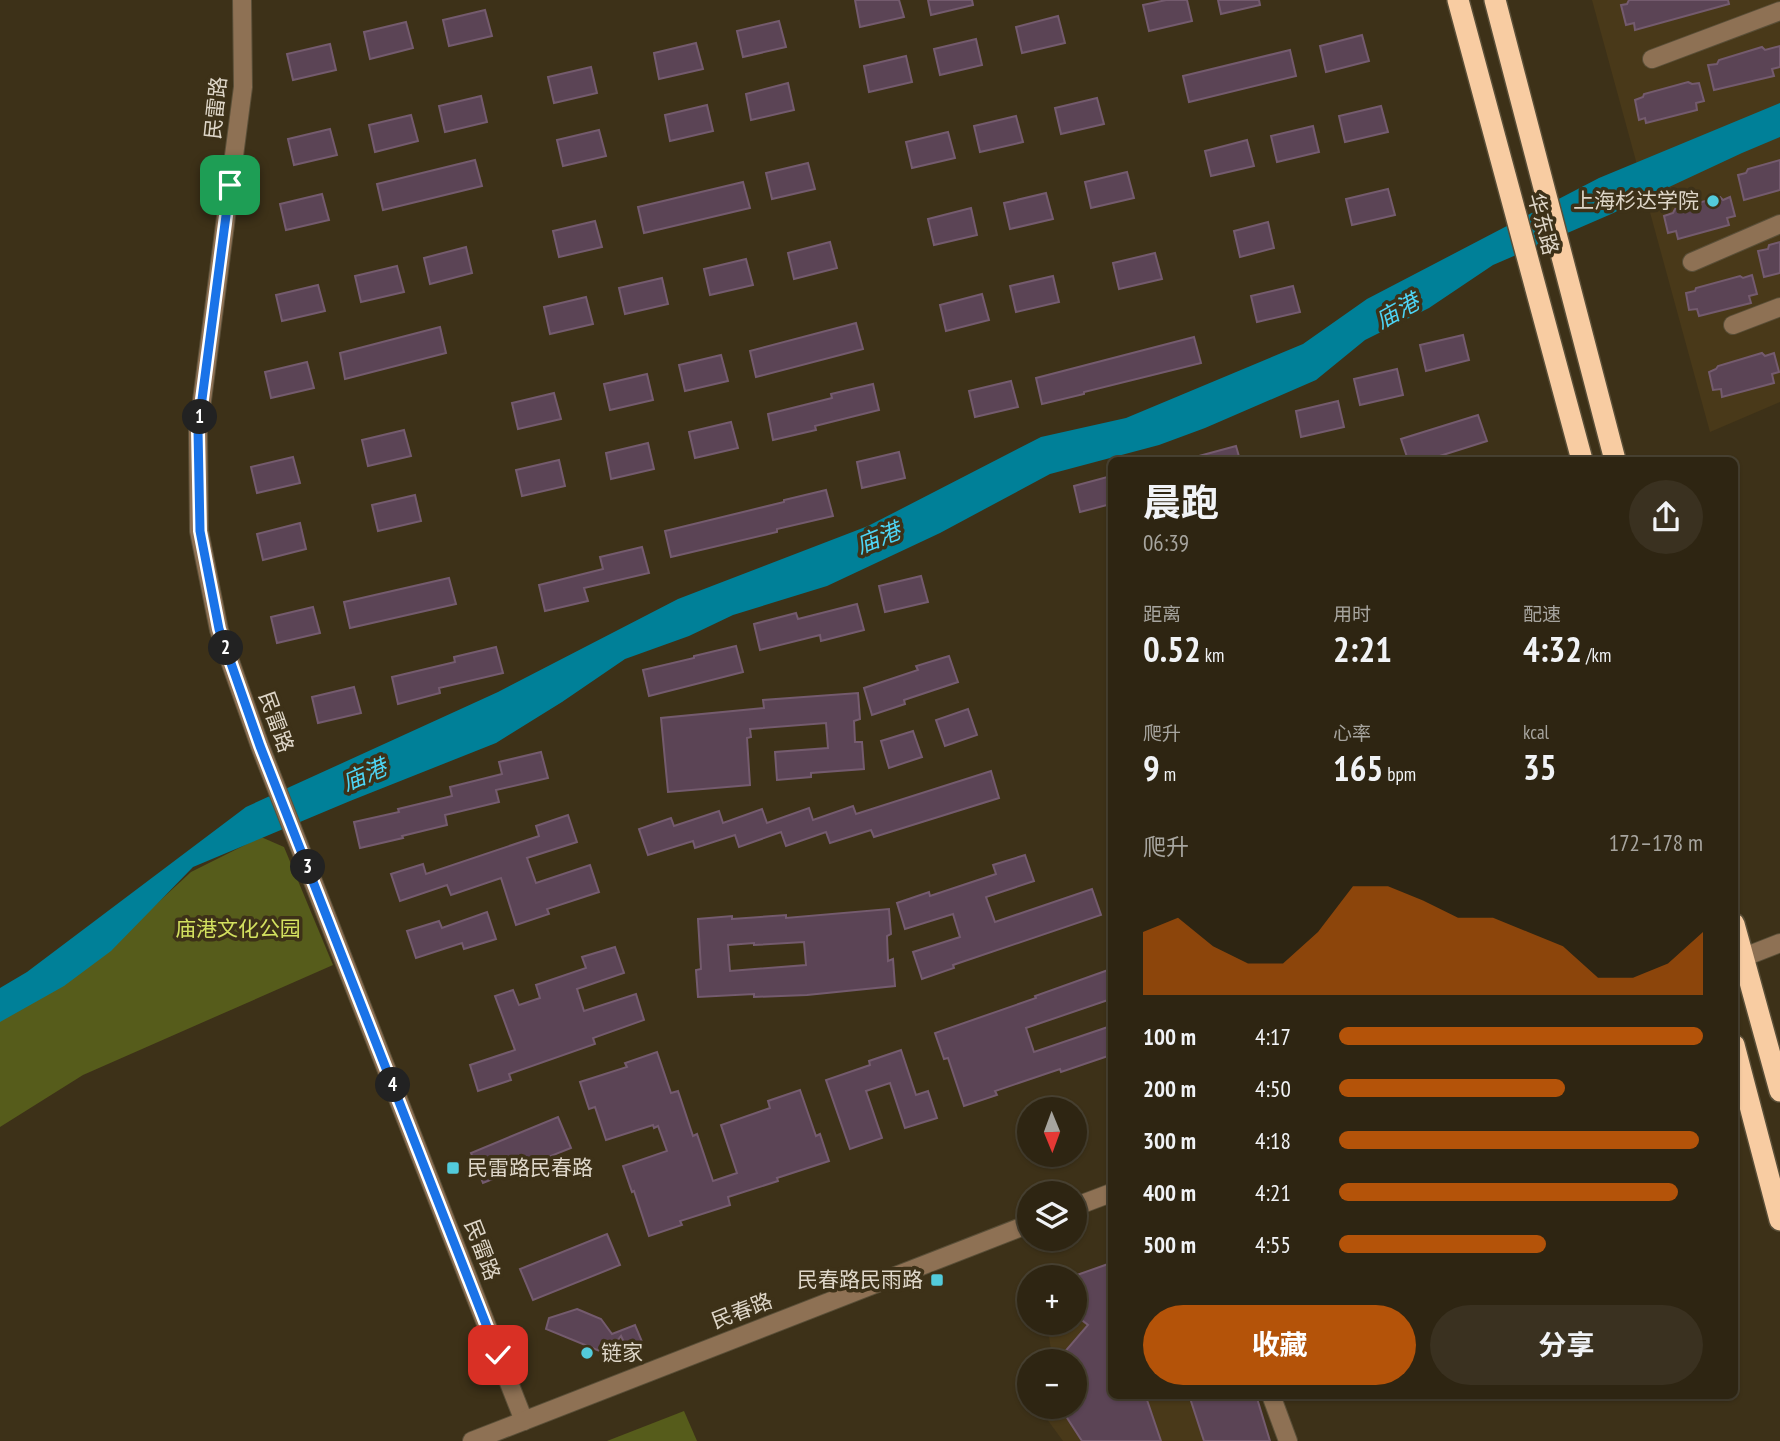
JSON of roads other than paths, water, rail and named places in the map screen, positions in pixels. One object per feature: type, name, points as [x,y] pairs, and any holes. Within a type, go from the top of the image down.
[{"type":"highway","name":"华东路","points":[[1458,0],[1581,457]]},
{"type":"highway","name":"华东路","points":[[1495,0],[1614,457]]},
{"type":"highway","points":[[1739,960],[1780,1091]]},
{"type":"highway","points":[[1738,1060],[1780,1220]]},
{"type":"street","name":"民雷路","points":[[242,0],[243,87],[198,430],[200,531],[219,629],[260,746],[524,1421]]},
{"type":"street","points":[[1652,59],[1780,11]]},
{"type":"street","points":[[1692,262],[1780,224]]},
{"type":"street","points":[[1733,325],[1780,306]]},
{"type":"street","points":[[1739,960],[1780,943]]},
{"type":"street","points":[[1087,1202],[1108,1193]]},
{"type":"street","name":"民春路","points":[[472,1441],[1017,1229]]},
{"type":"street","points":[[1272,1399],[1288,1441]]},
{"type":"water","name":"庙港","points":[[1780,103],[1780,137],[1493,265],[1429,308],[1365,340],[1316,380],[1159,445],[1050,474],[940,533],[827,586],[733,615],[689,636],[625,659],[496,743],[193,867],[111,951],[64,986],[0,1022],[0,988],[27,972],[246,807],[498,692],[678,599],[868,526],[1041,437],[1126,418],[1303,344],[1367,299],[1599,178]]},
{"type":"place","name":"上海杉达学院","points":[[1713,201]]},
{"type":"place","name":"民雷路民春路","points":[[453,1168]]},
{"type":"place","name":"民春路民雨路","points":[[937,1280]]},
{"type":"place","name":"链家","points":[[587,1353]]},
{"type":"park label","name":"庙港文化公园","points":[[238,929]]}]
